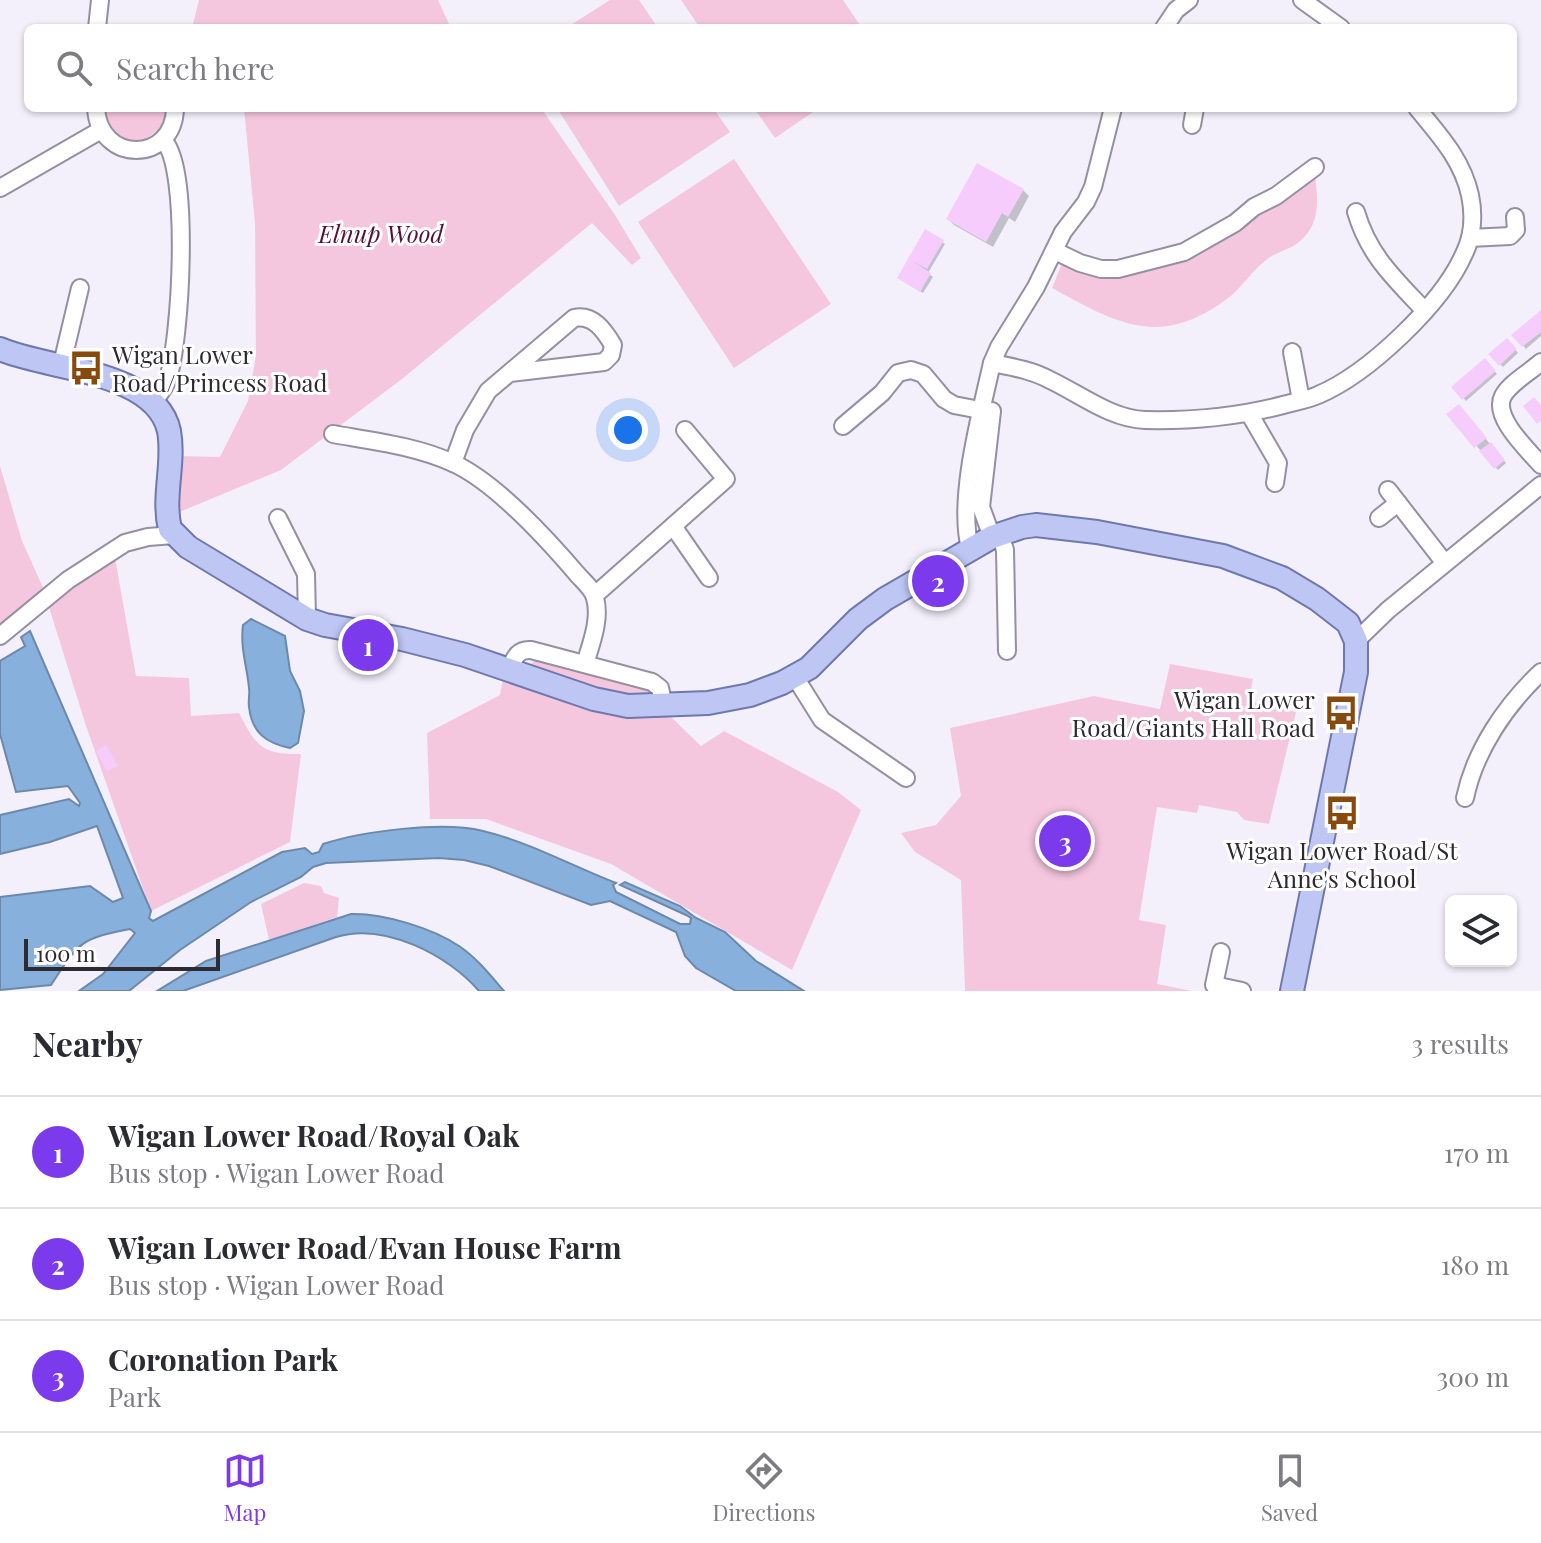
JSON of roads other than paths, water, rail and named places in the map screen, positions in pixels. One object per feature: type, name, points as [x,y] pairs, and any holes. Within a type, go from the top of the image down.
[{"type":"main road","points":[[0,349],[124,384],[154,402],[166,420],[170,441],[168,513],[174,535],[213,564],[307,619],[422,644],[510,668],[613,704],[697,704],[750,695],[795,677],[820,659],[871,608],[970,548],[996,535],[1036,525],[1070,528],[1239,560],[1282,578],[1348,623],[1356,641],[1356,672],[1292,991]]},
{"type":"street","points":[[97,24],[100,0]]},
{"type":"street","points":[[1167,24],[1176,10],[1189,0]]},
{"type":"street","points":[[1302,0],[1335,24]]},
{"type":"street","points":[[97,112],[101,130],[118,146],[130,150],[142,150],[163,140],[171,130],[174,112]]},
{"type":"street","points":[[970,548],[966,521],[968,494],[998,364],[999,347],[1019,317],[1063,232],[1086,202],[1093,187],[1112,112]]},
{"type":"street","points":[[998,364],[1038,374],[1104,409],[1139,420],[1213,419],[1249,413],[1317,395],[1358,373],[1425,311],[1455,272],[1470,238],[1470,195],[1463,173],[1455,154],[1420,112]]},
{"type":"street","points":[[0,188],[101,130]]},
{"type":"street","points":[[154,402],[167,380],[171,360],[181,267],[176,168],[169,146],[163,140]]},
{"type":"street","points":[[1055,251],[1101,269],[1118,269],[1184,252],[1205,242],[1296,174],[1315,167]]},
{"type":"street","points":[[1356,212],[1362,233],[1378,261],[1425,311]]},
{"type":"street","points":[[1470,238],[1510,236],[1516,230],[1515,217]]},
{"type":"street","points":[[61,368],[80,288]]},
{"type":"street","points":[[453,463],[479,404],[488,391],[578,316],[592,319],[613,345],[611,355],[604,362],[510,373]]},
{"type":"street","points":[[1292,352],[1301,400]]},
{"type":"street","points":[[1541,362],[1505,393],[1500,409],[1504,420],[1541,465]]},
{"type":"street","points":[[849,416],[882,393],[898,373],[911,370],[923,374],[944,399],[954,405],[986,412]]},
{"type":"street","points":[[986,412],[981,507],[1005,550],[1008,651]]},
{"type":"street","points":[[1249,413],[1278,463],[1275,483]]},
{"type":"street","points":[[595,595],[726,479],[685,430]]},
{"type":"street","points":[[333,434],[412,449],[453,463],[512,506],[547,539],[595,595],[597,613],[585,664]]},
{"type":"street","points":[[1356,641],[1444,562],[1541,485]]},
{"type":"street","points":[[1379,518],[1393,496],[1444,562]]},
{"type":"street","points":[[278,518],[306,574],[307,619]]},
{"type":"street","points":[[673,526],[709,578]]},
{"type":"street","points":[[0,636],[68,580],[125,543],[174,535]]},
{"type":"street","points":[[510,668],[516,655],[526,649],[657,684],[664,706]]},
{"type":"street","points":[[1465,798],[1479,760],[1507,708],[1541,672]]},
{"type":"street","points":[[795,677],[822,720],[903,771]]},
{"type":"street","points":[[1221,952],[1214,985],[1242,991]]},
{"type":"water","points":[[251,619],[285,636],[290,671],[300,691],[304,711],[298,743],[290,748],[267,740],[253,724],[242,633],[243,625]]},
{"type":"water","points":[[30,631],[151,911],[149,918],[153,921],[282,852],[305,848],[312,854],[319,852],[323,844],[380,832],[425,827],[466,828],[517,841],[616,883],[613,885],[616,892],[680,924],[690,924],[691,918],[686,915],[620,885],[625,882],[680,906],[725,932],[756,961],[804,991],[736,991],[696,968],[685,956],[676,932],[610,901],[591,905],[489,866],[439,858],[326,863],[313,867],[301,877],[251,902],[180,950],[129,991],[79,991],[103,974],[135,933],[130,929],[100,936],[82,945],[51,985],[0,990],[0,897],[90,886],[113,902],[123,898],[97,826],[0,854],[0,815],[69,799],[79,806],[80,803],[68,786],[16,792],[0,734],[0,661],[25,646],[21,637]]},
{"type":"water","points":[[351,914],[392,919],[448,939],[472,956],[504,991],[479,991],[450,965],[414,945],[374,934],[355,934],[336,937],[183,991],[157,991],[206,961]]},
{"type":"place","name":"Wigan Lower Road/Princess Road","points":[[86,368]]},
{"type":"place","name":"Wigan Lower Road/Evan House Farm","points":[[938,581]]},
{"type":"place","name":"Wigan Lower Road/Royal Oak","points":[[368,645]]},
{"type":"place","name":"Wigan Lower Road/Giants Hall Road","points":[[1341,713]]},
{"type":"place","name":"Wigan Lower Road/St Anne's School","points":[[1342,813]]},
{"type":"place","name":"Coronation Park","points":[[1065,841]]},
{"type":"park label","name":"Elnup Wood","points":[[381,233]]}]
